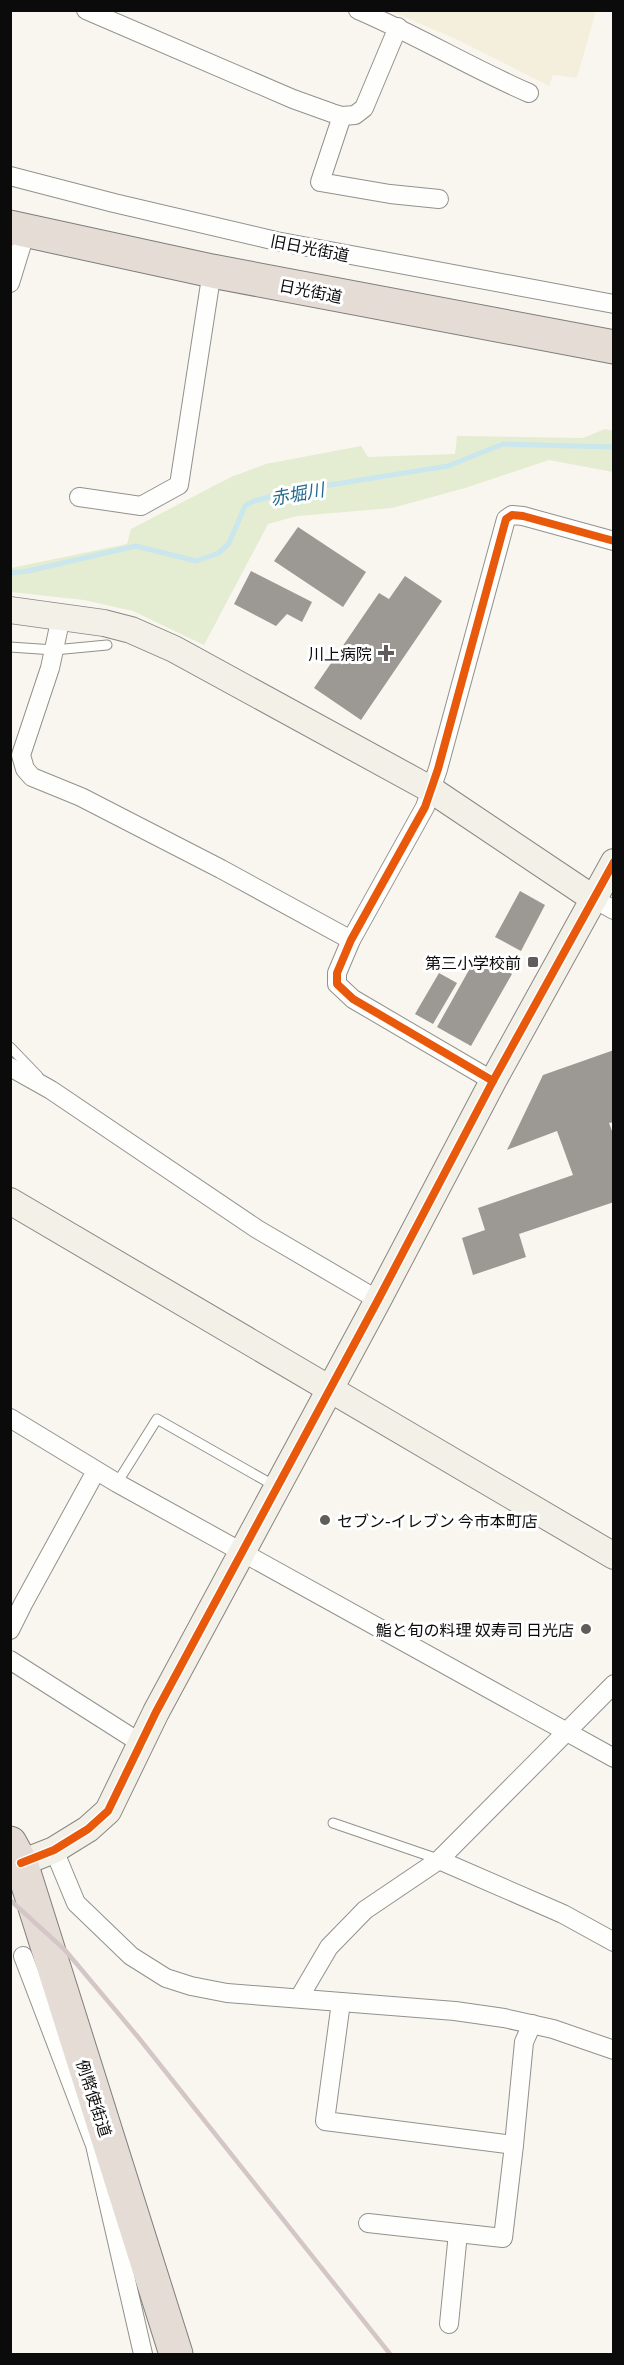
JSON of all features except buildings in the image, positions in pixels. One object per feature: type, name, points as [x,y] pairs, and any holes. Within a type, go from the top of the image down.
[{"type":"highway","name":"日光街道","points":[[18,229],[213,272],[614,347]]},
{"type":"highway","name":"例幣使街道","points":[[16,1853],[26,1952],[176,2355]]},
{"type":"street","points":[[86,10],[292,99],[342,116],[356,115],[364,108],[398,27]]},
{"type":"street","points":[[358,10],[398,27],[497,79],[529,93]]},
{"type":"street","points":[[342,116],[320,183],[439,199]]},
{"type":"street","name":"旧日光街道","points":[[10,176],[276,241],[614,304]]},
{"type":"street","points":[[10,283],[18,229]]},
{"type":"street","points":[[79,497],[141,507],[179,485],[213,272]]},
{"type":"street","points":[[493,1082],[353,999],[337,984],[337,974],[351,940],[425,807],[438,769],[506,519],[512,515],[524,516],[614,541]]},
{"type":"street","points":[[10,610],[104,623],[148,637],[430,789],[604,904]]},
{"type":"street","points":[[61,617],[54,650],[21,755],[24,769],[32,777],[81,797],[221,869],[351,940]]},
{"type":"street","points":[[16,1853],[54,1850],[88,1830],[108,1811],[156,1712],[493,1082],[604,904],[614,862]]},
{"type":"street","points":[[10,1067],[51,1090],[257,1229],[378,1300]]},
{"type":"street","points":[[10,1201],[614,1556]]},
{"type":"street","points":[[10,1418],[96,1471],[241,1553],[614,1758]]},
{"type":"street","points":[[10,1630],[16,1600],[96,1471]]},
{"type":"street","points":[[10,1660],[142,1744]]},
{"type":"street","points":[[299,1998],[329,1947],[365,1910],[439,1860],[614,1684]]},
{"type":"street","points":[[54,1850],[76,1903],[97,1926],[131,1956],[166,1978],[226,1993],[455,2011],[504,2018],[553,2029],[614,2050]]},
{"type":"street","points":[[439,1860],[563,1914],[614,1942]]},
{"type":"street","points":[[26,1952],[95,2145],[143,2355]]},
{"type":"street","points":[[341,2002],[325,2121],[514,2145]]},
{"type":"street","points":[[368,2223],[503,2238],[524,2042],[532,2024]]},
{"type":"street","points":[[449,2324],[458,2233]]},
{"type":"lane","points":[[10,646],[54,650],[107,645]]},
{"type":"lane","points":[[10,1047],[51,1090]]},
{"type":"lane","points":[[117,1483],[157,1419],[278,1487]]},
{"type":"lane","points":[[333,1823],[439,1860]]},
{"type":"shaded area","points":[[391,11],[596,11],[577,78],[553,75],[549,86],[458,40]]},
{"type":"green space","points":[[605,429],[613,431],[613,472],[549,460],[465,488],[392,508],[297,516],[268,524],[204,645],[133,611],[84,600],[11,592],[11,568],[127,544],[131,529],[231,477],[266,464],[361,446],[368,457],[455,454],[457,436],[583,438]]},
{"type":"waterway","name":"赤堀川","points":[[10,573],[28,571],[136,546],[196,561],[219,553],[229,543],[245,506],[254,501],[286,492],[448,466],[503,444],[614,447]]},
{"type":"railway","points":[[10,1900],[65,1950],[138,2037],[390,2354]]},
{"type":"cycle path","points":[[493,1081],[353,999],[337,984],[337,973],[351,940],[425,807],[438,769],[506,519],[512,515],[523,516],[614,541]]},
{"type":"cycle path","points":[[21,1863],[54,1850],[88,1829],[108,1811],[156,1712],[493,1081],[614,862]]},
{"type":"place","name":"川上病院","points":[[386,653]]},
{"type":"place","name":"第三小学校前","points":[[533,962]]},
{"type":"place","name":"セブン-イレブン 今市本町店","points":[[325,1520]]},
{"type":"place","name":"鮨と旬の料理 奴寿司 日光店","points":[[586,1629]]}]
